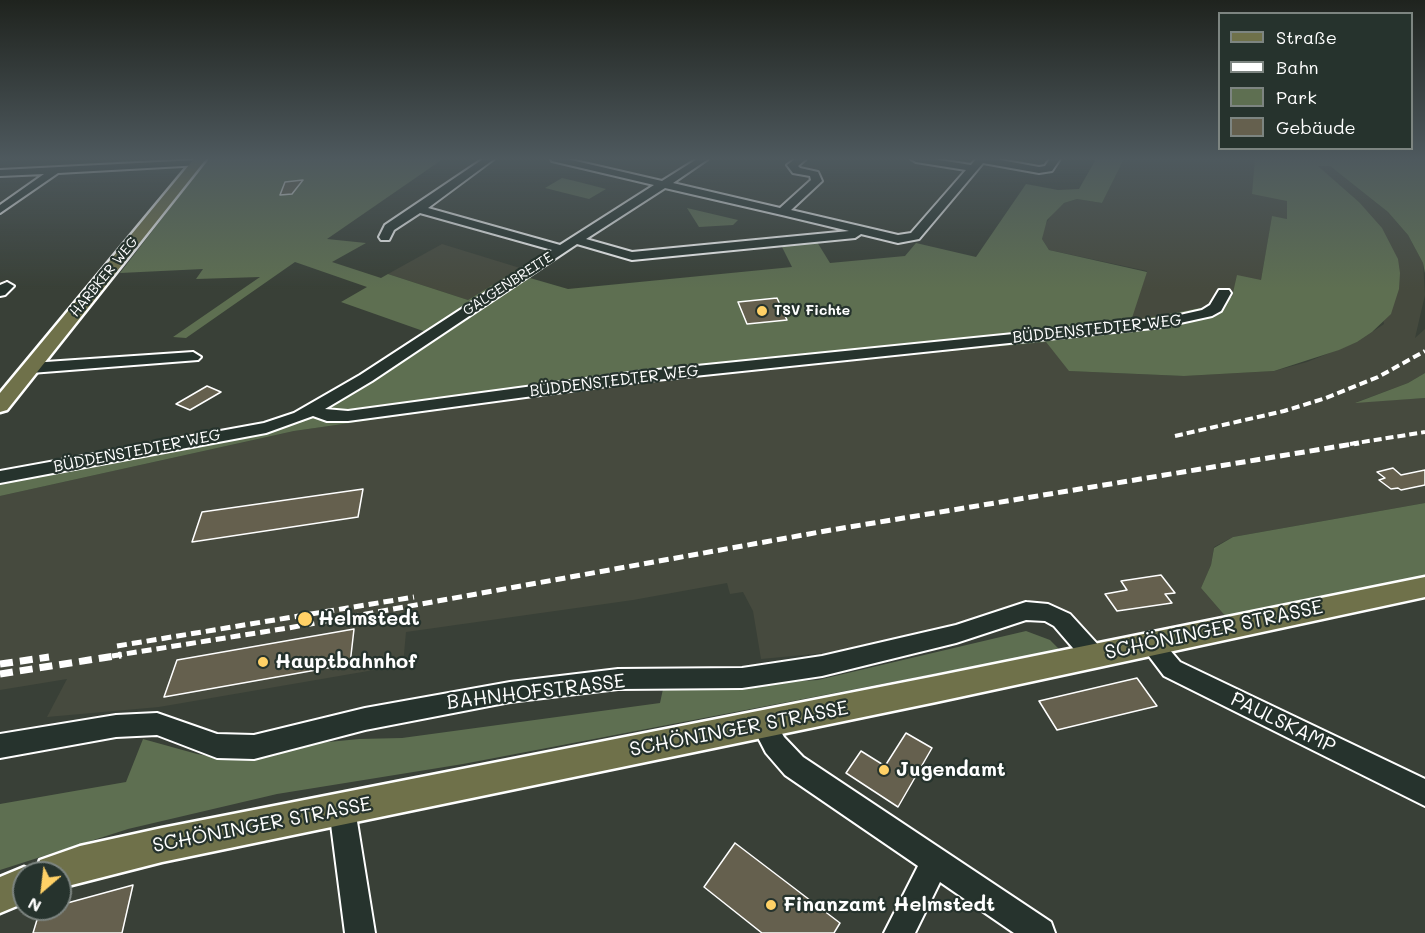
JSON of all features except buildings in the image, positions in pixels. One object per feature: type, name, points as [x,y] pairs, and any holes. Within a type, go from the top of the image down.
[{"type":"main road","name":"HARBKER WEG","points":[[0,406],[165,203]]},
{"type":"main road","name":"SCHÖNINGER STRASSE","points":[[72,868],[121,854],[342,808],[763,724],[1425,587]]},
{"type":"street","points":[[385,237],[389,228],[429,203]]},
{"type":"street","name":"GALGENBREITE","points":[[313,410],[634,203]]},
{"type":"street","points":[[742,203],[898,239],[915,236],[943,203]]},
{"type":"street","points":[[782,212],[793,203]]},
{"type":"street","points":[[420,209],[561,249]]},
{"type":"street","points":[[575,240],[632,256],[866,232]]},
{"type":"street","name":"BÜDDENSTEDTER WEG","points":[[0,477],[266,428],[290,421],[313,410],[327,416],[348,416],[637,377],[1162,324],[1207,313],[1216,308],[1224,293]]},
{"type":"street","points":[[31,368],[193,357]]},
{"type":"street","name":"BAHNHOFSTRASSE","points":[[0,746],[116,726],[157,724],[217,746],[254,747],[365,719],[510,692],[618,679],[742,678],[822,666],[956,634],[1026,611],[1048,614],[1062,621],[1093,655]]},
{"type":"street","name":"PAULSKAMP","points":[[1150,643],[1172,669],[1425,793]]},
{"type":"street","points":[[763,724],[775,745],[794,766],[1040,933]]},
{"type":"street","points":[[342,808],[360,933]]},
{"type":"street","points":[[899,933],[935,862]]},
{"type":"shaded area","points":[[1064,203],[1287,203],[1287,219],[1272,217],[1261,280],[1232,297],[1205,307],[1130,321],[1147,271],[1049,250],[1042,239],[1044,226],[1056,209]]},
{"type":"shaded area","points":[[1359,203],[1376,203],[1388,212],[1408,235],[1423,263],[1425,295],[1415,338],[1425,329],[1425,373],[1408,383],[1357,402],[1425,398],[1425,503],[1233,537],[1214,547],[1211,565],[1201,588],[1227,618],[1082,646],[1054,619],[1036,615],[877,648],[761,659],[753,611],[743,592],[730,594],[727,583],[633,600],[406,632],[403,665],[159,707],[47,717],[67,679],[0,690],[0,496],[294,431],[652,380],[1046,342],[1070,371],[1184,376],[1274,371],[1307,362],[1357,342],[1384,324]]},
{"type":"shaded area","points":[[442,244],[520,268],[468,300],[388,274]]},
{"type":"green space","points":[[174,203],[380,203],[327,239],[366,243],[332,262],[381,278],[388,274],[468,300],[520,268],[537,272],[530,278],[568,289],[792,267],[781,245],[817,242],[830,263],[905,256],[916,243],[976,257],[1013,203],[1065,203],[1047,220],[1042,239],[1049,250],[1147,272],[1131,321],[1205,307],[1217,294],[1232,297],[1237,275],[1261,280],[1272,216],[1287,219],[1287,203],[1359,203],[1382,228],[1398,259],[1400,273],[1399,289],[1391,314],[1372,332],[1339,350],[1274,371],[1184,376],[1069,371],[1046,342],[652,380],[294,431],[0,496],[0,470],[321,414],[328,394],[426,332],[341,302],[367,287],[295,262],[186,338],[173,337],[260,277],[196,279],[203,269],[120,273]]},
{"type":"green space","points":[[1376,203],[1425,203],[1425,273],[1423,263],[1408,235],[1388,212]]},
{"type":"green space","points":[[687,208],[738,220],[733,225],[699,227]]},
{"type":"green space","points":[[1425,373],[1425,398],[1355,403],[1408,383]]},
{"type":"green space","points":[[1425,503],[1425,581],[1227,618],[1201,588],[1211,565],[1214,548],[1233,537]]},
{"type":"green space","points":[[1026,631],[1050,640],[1060,650],[463,764],[277,794],[128,829],[28,861],[12,861],[12,866],[0,870],[0,804],[126,782],[143,739],[220,758],[287,746],[359,739],[402,738],[660,703],[663,689],[818,680]]},
{"type":"railway","points":[[1175,436],[1284,411],[1326,398],[1378,377],[1425,351]]},
{"type":"railway","points":[[1350,444],[1425,432]]},
{"type":"railway","points":[[112,656],[288,628],[831,530],[1359,443]]},
{"type":"railway","points":[[117,646],[414,597]]},
{"type":"railway","points":[[0,674],[121,655]]},
{"type":"railway","points":[[0,664],[49,657]]},
{"type":"place","name":"TSV Fichte","points":[[762,311]]},
{"type":"place","name":"Helmstedt","points":[[305,619]]},
{"type":"place","name":"Hauptbahnhof","points":[[263,662]]},
{"type":"place","name":"Jugendamt","points":[[884,770]]},
{"type":"place","name":"Finanzamt Helmstedt","points":[[771,905]]}]
